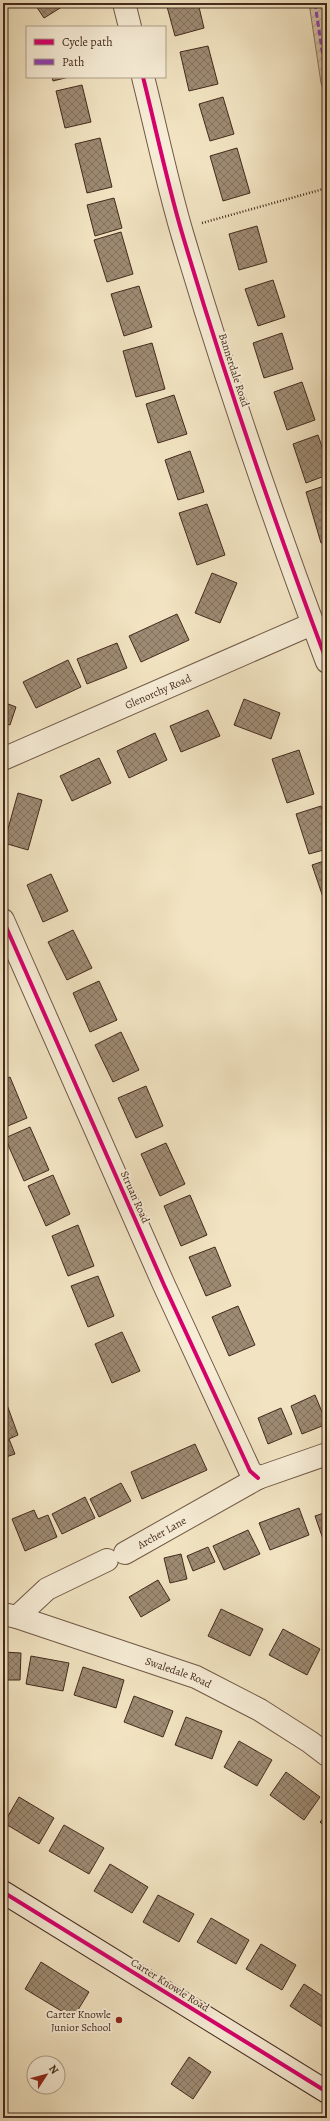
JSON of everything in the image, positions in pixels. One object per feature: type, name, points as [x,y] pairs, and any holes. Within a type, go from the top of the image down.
[{"type":"street","points":[[124,3],[130,26]]},
{"type":"street","name":"Bannerdale Road","points":[[143,78],[181,231],[224,370],[282,542],[327,662]]},
{"type":"street","name":"Glenorchy Road","points":[[3,759],[312,624]]},
{"type":"street","name":"Struan Road","points":[[3,920],[167,1292],[250,1471],[258,1478]]},
{"type":"street","name":"Archer Lane","points":[[10,1616],[47,1589],[116,1556],[258,1478],[327,1454]]},
{"type":"street","name":"Swaledale Road","points":[[10,1616],[196,1677],[260,1710],[310,1742],[327,1755]]},
{"type":"street","name":"Carter Knowle Road","points":[[3,1892],[327,2092]]},
{"type":"path","points":[[181,231],[211,220],[327,188]]},
{"type":"shaded area","points":[[309,3],[327,3],[327,100],[321,83]]},
{"type":"building","points":[[34,3],[64,3],[65,5],[44,18]]},
{"type":"building","points":[[166,3],[198,3],[204,28],[175,36]]},
{"type":"building","points":[[208,46],[218,84],[189,91],[180,52]]},
{"type":"building","points":[[52,78],[65,78],[53,81]]},
{"type":"building","points":[[82,85],[91,122],[65,128],[56,91]]},
{"type":"building","points":[[223,97],[234,134],[210,141],[199,104]]},
{"type":"building","points":[[100,138],[112,187],[87,193],[75,144]]},
{"type":"building","points":[[237,148],[250,193],[223,201],[210,156]]},
{"type":"building","points":[[114,198],[122,228],[95,236],[87,205]]},
{"type":"building","points":[[257,226],[267,262],[239,270],[229,234]]},
{"type":"building","points":[[121,232],[133,274],[107,282],[94,240]]},
{"type":"building","points":[[273,280],[285,317],[258,326],[245,289]]},
{"type":"building","points":[[139,286],[152,327],[124,336],[111,294]]},
{"type":"building","points":[[282,333],[293,369],[264,378],[253,343]]},
{"type":"building","points":[[152,343],[165,389],[136,397],[123,351]]},
{"type":"building","points":[[302,382],[315,420],[287,430],[274,392]]},
{"type":"building","points":[[174,395],[187,434],[158,443],[146,404]]},
{"type":"building","points":[[318,435],[327,461],[327,475],[306,483],[293,444]]},
{"type":"building","points":[[190,451],[204,492],[178,500],[165,460]]},
{"type":"building","points":[[327,485],[327,542],[321,543],[306,492]]},
{"type":"building","points":[[207,504],[225,555],[197,565],[179,513]]},
{"type":"building","points":[[212,573],[237,583],[220,623],[195,613]]},
{"type":"building","points":[[177,614],[189,640],[141,662],[129,636]]},
{"type":"building","points":[[117,643],[127,668],[87,684],[77,659]]},
{"type":"building","points":[[68,660],[81,687],[36,708],[23,682]]},
{"type":"building","points":[[244,699],[280,713],[271,739],[234,725]]},
{"type":"building","points":[[3,702],[16,707],[10,725],[3,723]]},
{"type":"building","points":[[208,710],[220,736],[181,752],[170,726]]},
{"type":"building","points":[[155,733],[167,760],[129,778],[117,751]]},
{"type":"building","points":[[299,750],[314,794],[287,803],[272,759]]},
{"type":"building","points":[[99,758],[111,783],[72,801],[60,776]]},
{"type":"building","points":[[18,793],[42,800],[28,850],[4,843]]},
{"type":"building","points":[[321,806],[327,825],[327,849],[309,854],[296,814]]},
{"type":"building","points":[[327,860],[327,906],[326,906],[312,865]]},
{"type":"building","points":[[51,874],[68,911],[43,922],[27,885]]},
{"type":"building","points":[[73,930],[92,968],[67,980],[48,942]]},
{"type":"building","points":[[99,981],[117,1020],[90,1032],[73,993]]},
{"type":"building","points":[[121,1032],[139,1070],[113,1082],[95,1045]]},
{"type":"building","points":[[10,1077],[27,1118],[3,1128],[3,1080]]},
{"type":"building","points":[[146,1086],[163,1126],[136,1138],[118,1098]]},
{"type":"building","points":[[30,1127],[49,1170],[24,1181],[5,1138]]},
{"type":"building","points":[[166,1143],[185,1184],[160,1196],[141,1154]]},
{"type":"building","points":[[53,1175],[70,1214],[46,1226],[28,1186]]},
{"type":"building","points":[[190,1195],[207,1235],[181,1246],[164,1206]]},
{"type":"building","points":[[78,1225],[94,1266],[68,1276],[52,1236]]},
{"type":"building","points":[[215,1247],[231,1286],[206,1296],[189,1257]]},
{"type":"building","points":[[98,1276],[114,1316],[88,1327],[71,1286]]},
{"type":"building","points":[[238,1306],[255,1345],[229,1356],[212,1317]]},
{"type":"building","points":[[122,1332],[140,1371],[112,1383],[95,1344]]},
{"type":"building","points":[[315,1395],[327,1424],[302,1434],[291,1406]]},
{"type":"building","points":[[6,1402],[18,1435],[9,1439],[15,1454],[3,1458],[3,1403]]},
{"type":"building","points":[[281,1408],[292,1434],[268,1444],[258,1418]]},
{"type":"building","points":[[195,1444],[207,1470],[142,1499],[131,1472]]},
{"type":"building","points":[[121,1483],[131,1501],[99,1517],[90,1499]]},
{"type":"building","points":[[85,1497],[95,1518],[62,1534],[52,1514]]},
{"type":"building","points":[[299,1508],[309,1535],[270,1550],[259,1523]]},
{"type":"building","points":[[34,1510],[38,1519],[48,1515],[57,1537],[25,1551],[12,1519]]},
{"type":"building","points":[[327,1512],[327,1541],[324,1542],[315,1516]]},
{"type":"building","points":[[248,1530],[260,1554],[224,1570],[213,1546]]},
{"type":"building","points":[[208,1547],[215,1562],[193,1571],[187,1556]]},
{"type":"building","points":[[181,1554],[187,1579],[170,1583],[164,1558]]},
{"type":"building","points":[[158,1580],[170,1600],[141,1617],[129,1597]]},
{"type":"building","points":[[221,1609],[263,1629],[250,1656],[208,1636]]},
{"type":"building","points":[[283,1629],[320,1649],[307,1675],[269,1655]]},
{"type":"building","points":[[3,1652],[21,1653],[20,1680],[3,1680]]},
{"type":"building","points":[[31,1656],[69,1663],[63,1691],[26,1684]]},
{"type":"building","points":[[83,1667],[124,1680],[116,1708],[74,1695]]},
{"type":"building","points":[[327,1676],[327,1687],[322,1683]]},
{"type":"building","points":[[134,1696],[173,1711],[163,1737],[124,1722]]},
{"type":"building","points":[[186,1717],[222,1731],[212,1759],[175,1745]]},
{"type":"building","points":[[239,1741],[272,1760],[257,1786],[224,1767]]},
{"type":"building","points":[[286,1772],[320,1797],[304,1820],[270,1795]]},
{"type":"building","points":[[19,1797],[54,1818],[39,1844],[4,1823]]},
{"type":"building","points":[[327,1814],[327,1829],[320,1822]]},
{"type":"building","points":[[64,1825],[104,1848],[89,1874],[49,1851]]},
{"type":"building","points":[[110,1864],[148,1887],[132,1913],[94,1891]]},
{"type":"building","points":[[158,1895],[194,1914],[179,1942],[143,1922]]},
{"type":"building","points":[[211,1918],[249,1940],[236,1964],[197,1942]]},
{"type":"building","points":[[261,1944],[296,1965],[282,1990],[246,1969]]},
{"type":"building","points":[[41,1962],[89,1992],[73,2018],[25,1989]]},
{"type":"building","points":[[304,1984],[327,1999],[327,2030],[290,2006]]},
{"type":"building","points":[[189,2057],[211,2072],[193,2099],[171,2084]]},
{"type":"marked path","points":[[315,3],[327,84]]},
{"type":"cycle path","points":[[143,78],[166,175],[198,287],[269,503],[327,662]]},
{"type":"cycle path","points":[[3,920],[164,1285],[250,1471],[258,1478]]},
{"type":"cycle path","points":[[3,1892],[327,2092]]},
{"type":"place","name":"Carter Knowle Junior School","points":[[119,2020]]}]
